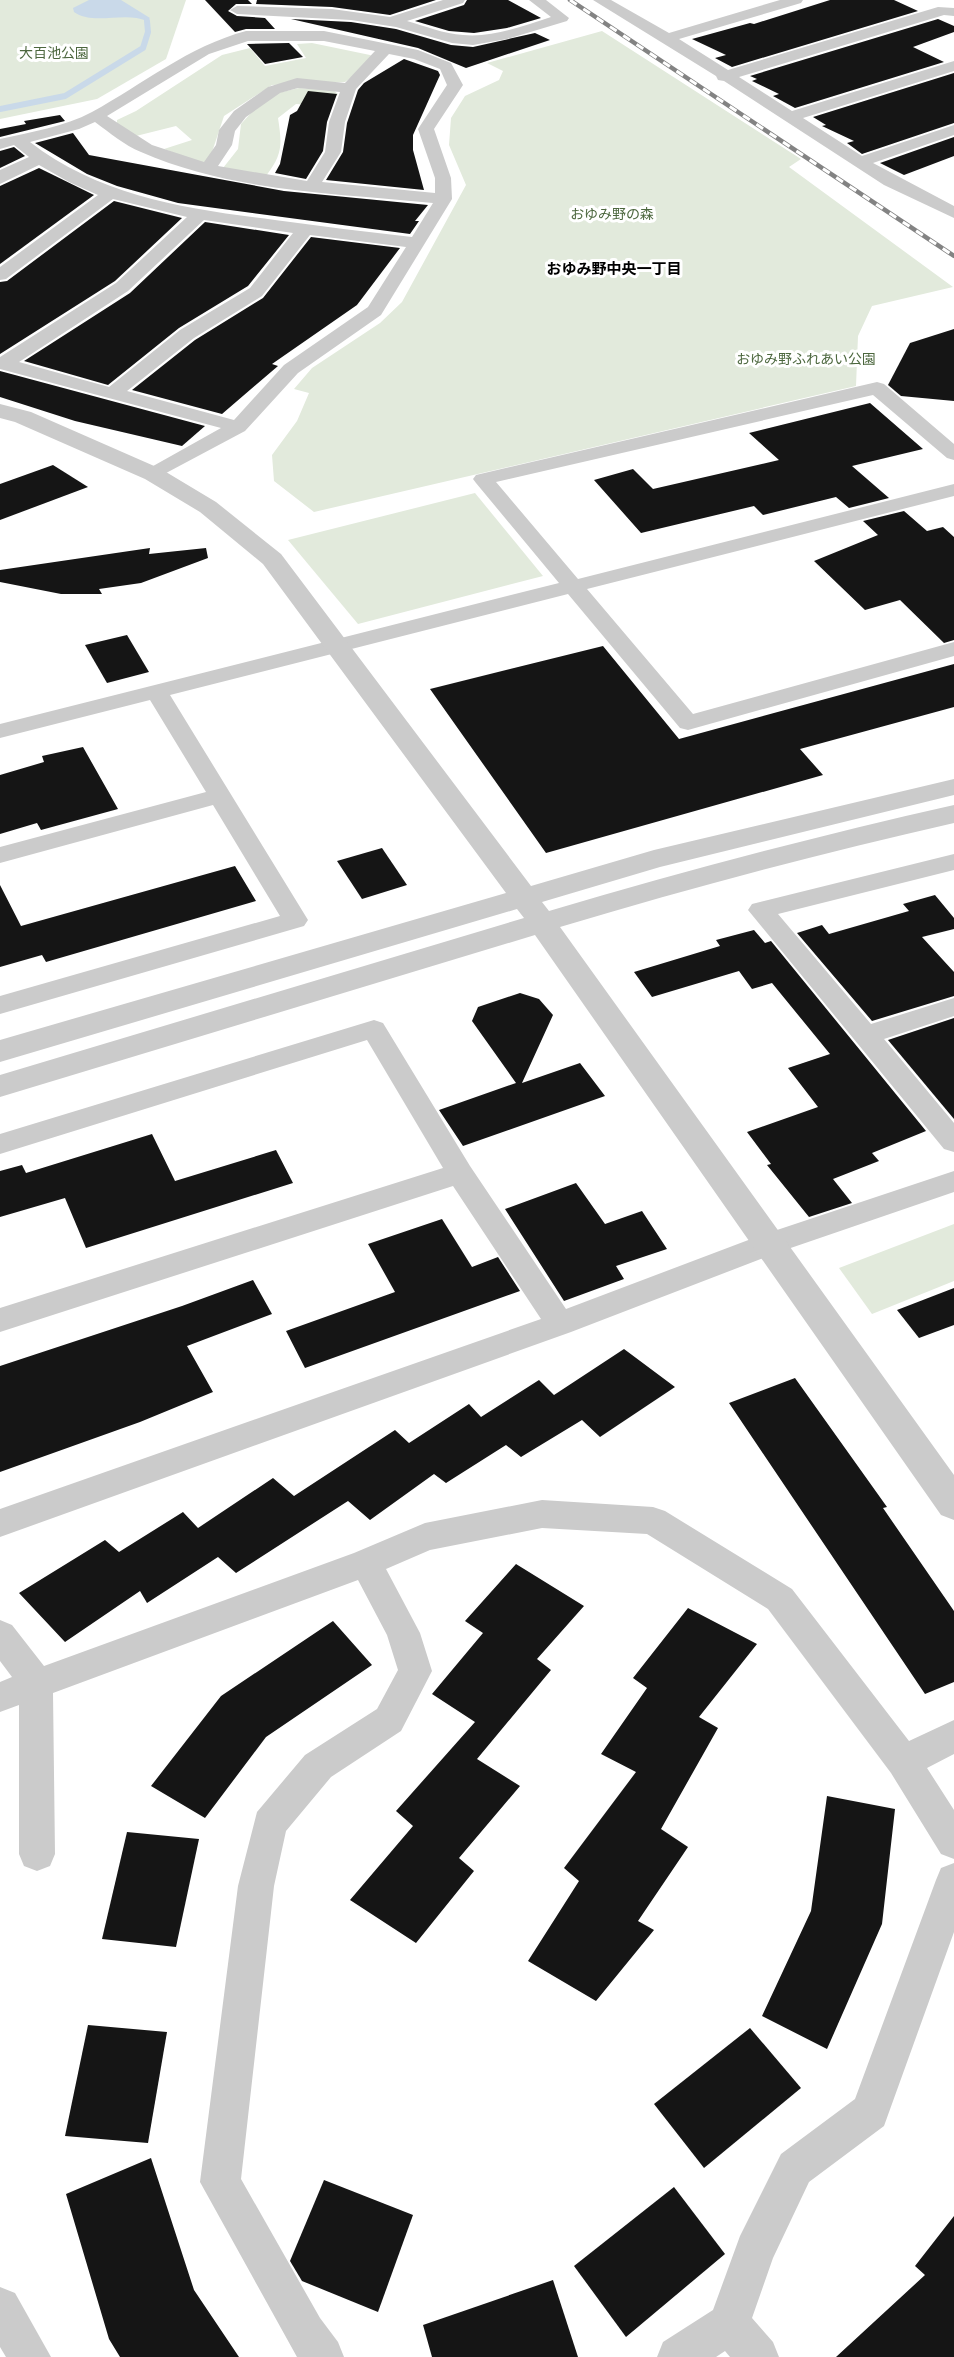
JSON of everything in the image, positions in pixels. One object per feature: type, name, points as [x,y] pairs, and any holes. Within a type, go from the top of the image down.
[{"type":"street","points":[[298,11],[319,0]]},
{"type":"street","points":[[361,44],[388,21],[458,0]]},
{"type":"street","points":[[246,36],[233,25],[238,5],[388,21],[435,35],[470,40],[494,38],[562,18],[536,0]]},
{"type":"street","points":[[667,38],[796,0]]},
{"type":"street","points":[[604,1],[667,38],[890,181],[951,208]]},
{"type":"street","points":[[723,76],[943,10],[954,12]]},
{"type":"street","points":[[0,144],[73,126],[96,116],[204,51],[246,36],[324,36],[418,55],[446,66],[455,85],[426,129],[443,178],[444,199],[375,311],[291,369],[238,427],[153,474]]},
{"type":"street","points":[[313,184],[333,152],[337,122],[349,88],[386,48]]},
{"type":"street","points":[[791,117],[954,66]]},
{"type":"street","points":[[208,168],[225,145],[227,130],[274,90],[297,83],[349,88]]},
{"type":"street","points":[[96,116],[145,148],[208,168],[313,184],[444,199]]},
{"type":"street","points":[[860,162],[954,130]]},
{"type":"street","points":[[19,141],[38,159],[110,194],[200,215],[416,243]]},
{"type":"street","points":[[0,179],[9,171],[38,159]]},
{"type":"street","points":[[0,275],[110,194]]},
{"type":"street","points":[[2,363],[122,287],[200,215]]},
{"type":"street","points":[[112,394],[187,334],[256,292],[305,229]]},
{"type":"street","points":[[2,363],[238,427]]},
{"type":"street","points":[[954,454],[877,388],[483,479],[688,723],[954,649]]},
{"type":"street","points":[[0,411],[23,417],[153,474],[208,507],[272,559],[523,896],[954,1504]]},
{"type":"street","points":[[0,731],[954,490]]},
{"type":"street","points":[[0,1005],[295,920],[156,691]]},
{"type":"street","points":[[0,1051],[676,853],[954,787]]},
{"type":"street","points":[[0,855],[220,796]]},
{"type":"street","points":[[0,1086],[698,876],[821,844],[954,814]]},
{"type":"street","points":[[954,862],[761,910],[867,1035],[954,1143]]},
{"type":"street","points":[[867,1035],[954,1007]]},
{"type":"street","points":[[0,1144],[374,1029],[460,1173],[560,1324]]},
{"type":"street","points":[[0,1320],[460,1173]]},
{"type":"street","points":[[0,1523],[560,1324],[769,1244],[954,1181]]},
{"type":"street","points":[[0,1697],[366,1563],[425,1537],[542,1514],[653,1521],[780,1599],[904,1762],[954,1842]]},
{"type":"street","points":[[323,2357],[305,2333],[220,2182],[256,1886],[270,1824],[318,1766],[389,1720],[415,1671],[402,1633],[366,1563]]},
{"type":"street","points":[[0,1635],[36,1682],[37,1854]]},
{"type":"street","points":[[904,1762],[954,1736]]},
{"type":"street","points":[[678,2357],[729,2324],[755,2251],[795,2168],[870,2112],[954,1880]]},
{"type":"street","points":[[0,2308],[30,2357]]},
{"type":"street","points":[[729,2324],[758,2357]]},
{"type":"green space","name":"大百池公園","points":[[0,0],[186,0],[166,59],[97,99],[0,119]]},
{"type":"green space","name":"おゆみ野の森","points":[[602,31],[801,159],[789,167],[953,287],[872,306],[858,336],[856,386],[314,512],[274,481],[272,455],[297,421],[309,393],[294,389],[312,368],[380,323],[402,302],[466,185],[449,145],[451,118],[465,96],[499,80],[503,71],[487,63]]},
{"type":"green space","points":[[312,43],[370,55],[376,59],[345,82],[272,85],[224,116],[209,161],[201,163],[164,149],[192,140],[176,126],[136,136],[117,124],[117,120],[136,111],[222,55],[250,48],[265,66],[306,58],[297,44]]},
{"type":"green space","points":[[299,88],[333,90],[338,94],[327,106],[296,104],[278,118],[280,149],[276,161],[266,176],[223,168],[238,149],[241,124],[251,113],[278,93]]},
{"type":"green space","points":[[475,493],[543,576],[358,624],[288,540]]},
{"type":"green space","points":[[954,1224],[954,1281],[872,1314],[839,1268]]},
{"type":"water","points":[[89,0],[121,0],[150,18],[147,21],[129,17],[91,18],[74,12],[73,8]]},
{"type":"building","points":[[205,0],[248,0],[252,4],[236,4],[228,11],[237,16],[265,18],[275,29],[246,29],[235,32]]},
{"type":"building","points":[[257,0],[436,0],[390,15],[332,7],[256,4]]},
{"type":"building","points":[[467,0],[508,0],[541,18],[507,28],[474,33],[449,31],[415,21],[464,5]]},
{"type":"building","points":[[830,0],[894,0],[918,11],[732,67],[715,58],[726,55],[692,39],[750,23],[754,24]]},
{"type":"building","points":[[291,19],[351,22],[396,29],[451,45],[473,47],[535,33],[550,40],[466,68],[418,48]]},
{"type":"building","points":[[938,19],[954,26],[954,32],[913,47],[944,62],[795,108],[773,96],[779,94],[752,81],[757,79],[750,76]]},
{"type":"building","points":[[289,43],[303,57],[265,64],[247,44]]},
{"type":"building","points":[[404,59],[438,71],[440,75],[413,135],[413,150],[424,190],[326,180],[343,152],[347,123],[358,90],[364,83]]},
{"type":"building","points":[[954,73],[954,123],[862,154],[847,143],[854,141],[822,126],[826,125],[813,117]]},
{"type":"building","points":[[308,91],[337,94],[327,122],[323,151],[306,179],[275,173],[280,164],[290,115],[297,111]]},
{"type":"building","points":[[60,115],[65,121],[0,137],[0,129],[26,124],[24,121]]},
{"type":"building","points":[[73,133],[89,155],[284,191],[428,205],[415,221],[419,221],[410,234],[178,203],[117,186],[87,174],[35,143]]},
{"type":"building","points":[[954,137],[954,156],[904,175],[880,163]]},
{"type":"building","points":[[14,147],[25,156],[0,168],[0,151]]},
{"type":"building","points":[[39,168],[94,195],[0,264],[0,186]]},
{"type":"building","points":[[114,201],[182,218],[115,281],[0,354],[0,282],[7,281]]},
{"type":"building","points":[[205,222],[289,235],[248,286],[179,328],[108,385],[24,361],[130,293]]},
{"type":"building","points":[[311,237],[400,248],[357,305],[272,364],[278,366],[222,414],[132,390],[195,340],[263,298]]},
{"type":"building","points":[[954,329],[954,401],[901,396],[888,385],[910,343]]},
{"type":"building","points":[[0,371],[205,426],[182,446],[75,421],[0,397]]},
{"type":"building","points":[[870,403],[923,449],[852,466],[889,498],[849,508],[836,497],[763,515],[754,506],[641,533],[594,480],[633,469],[653,489],[779,460],[749,433]]},
{"type":"building","points":[[53,465],[88,487],[0,520],[0,484]]},
{"type":"building","points":[[904,511],[927,531],[943,527],[954,537],[954,640],[944,643],[900,600],[865,610],[814,561],[878,535],[863,521]]},
{"type":"building","points":[[150,548],[149,554],[206,548],[208,558],[141,583],[99,589],[102,594],[61,594],[0,582],[0,570]]},
{"type":"building","points":[[127,635],[149,672],[107,683],[85,645]]},
{"type":"building","points":[[603,646],[679,739],[954,664],[954,707],[800,749],[823,775],[546,853],[430,689]]},
{"type":"building","points":[[83,747],[118,809],[41,830],[37,823],[0,834],[0,775],[44,762],[42,756]]},
{"type":"building","points":[[382,848],[407,885],[362,899],[337,861]]},
{"type":"building","points":[[235,866],[256,901],[46,962],[42,955],[0,967],[0,885],[21,926]]},
{"type":"building","points":[[935,895],[954,918],[954,929],[922,937],[954,972],[954,996],[872,1021],[797,933],[822,925],[829,934],[909,911],[903,904]]},
{"type":"building","points":[[754,930],[765,943],[771,941],[926,1131],[872,1153],[879,1161],[833,1179],[852,1203],[809,1217],[767,1165],[771,1164],[747,1132],[818,1107],[788,1068],[830,1054],[772,983],[752,989],[739,971],[652,997],[634,972],[720,946],[716,940]]},
{"type":"building","points":[[520,993],[539,999],[553,1015],[522,1083],[580,1063],[605,1096],[463,1146],[439,1110],[516,1083],[472,1021],[478,1007]]},
{"type":"building","points":[[954,1018],[954,1119],[888,1040]]},
{"type":"building","points":[[152,1134],[175,1181],[276,1150],[293,1183],[86,1248],[65,1198],[0,1217],[0,1171],[22,1165],[26,1173]]},
{"type":"building","points":[[576,1183],[605,1224],[642,1211],[667,1249],[616,1266],[624,1279],[564,1301],[505,1209]]},
{"type":"building","points":[[442,1219],[472,1267],[498,1257],[520,1291],[305,1368],[286,1331],[395,1292],[368,1244]]},
{"type":"building","points":[[253,1280],[272,1314],[187,1346],[213,1392],[140,1422],[0,1472],[0,1366]]},
{"type":"building","points":[[954,1288],[954,1325],[919,1338],[897,1310]]},
{"type":"building","points":[[624,1349],[675,1387],[600,1437],[582,1420],[521,1457],[506,1445],[446,1483],[434,1474],[370,1520],[348,1501],[236,1573],[218,1557],[147,1603],[140,1591],[65,1642],[19,1593],[105,1540],[119,1552],[183,1512],[198,1528],[273,1478],[294,1496],[395,1430],[409,1443],[469,1404],[481,1417],[539,1380],[554,1395]]},
{"type":"building","points":[[795,1378],[887,1507],[883,1508],[954,1611],[954,1682],[925,1694],[729,1403]]},
{"type":"building","points":[[516,1564],[584,1606],[537,1659],[551,1670],[477,1759],[520,1786],[459,1858],[474,1871],[416,1943],[350,1900],[413,1826],[396,1811],[475,1722],[432,1694],[483,1633],[465,1621]]},
{"type":"building","points":[[688,1608],[757,1644],[699,1717],[718,1728],[661,1829],[688,1847],[638,1921],[654,1930],[596,2001],[528,1961],[579,1881],[564,1868],[636,1772],[601,1754],[647,1688],[633,1678]]},
{"type":"building","points":[[333,1621],[372,1665],[266,1737],[205,1818],[151,1786],[221,1696]]},
{"type":"building","points":[[827,1796],[895,1809],[882,1924],[827,2049],[762,2016],[811,1911]]},
{"type":"building","points":[[127,1832],[199,1839],[176,1947],[102,1939]]},
{"type":"building","points":[[88,2025],[167,2032],[148,2143],[65,2136]]},
{"type":"building","points":[[750,2028],[801,2088],[704,2168],[654,2104]]},
{"type":"building","points":[[151,2158],[194,2290],[239,2357],[120,2357],[109,2339],[66,2194]]},
{"type":"building","points":[[324,2180],[413,2215],[378,2312],[302,2281],[290,2261]]},
{"type":"building","points":[[674,2187],[725,2254],[626,2337],[574,2266]]},
{"type":"building","points":[[954,2216],[954,2357],[836,2357],[925,2275],[915,2266]]},
{"type":"building","points":[[553,2280],[578,2357],[432,2357],[423,2325]]},
{"type":"waterway","points":[[0,109],[65,96],[143,48],[148,32],[147,21]]},
{"type":"railway","points":[[570,0],[954,256]]},
{"type":"district","name":"おゆみ野中央一丁目","points":[[614,268]]},
{"type":"park label","name":"おゆみ野ふれあい公園","points":[[806,359]]}]
